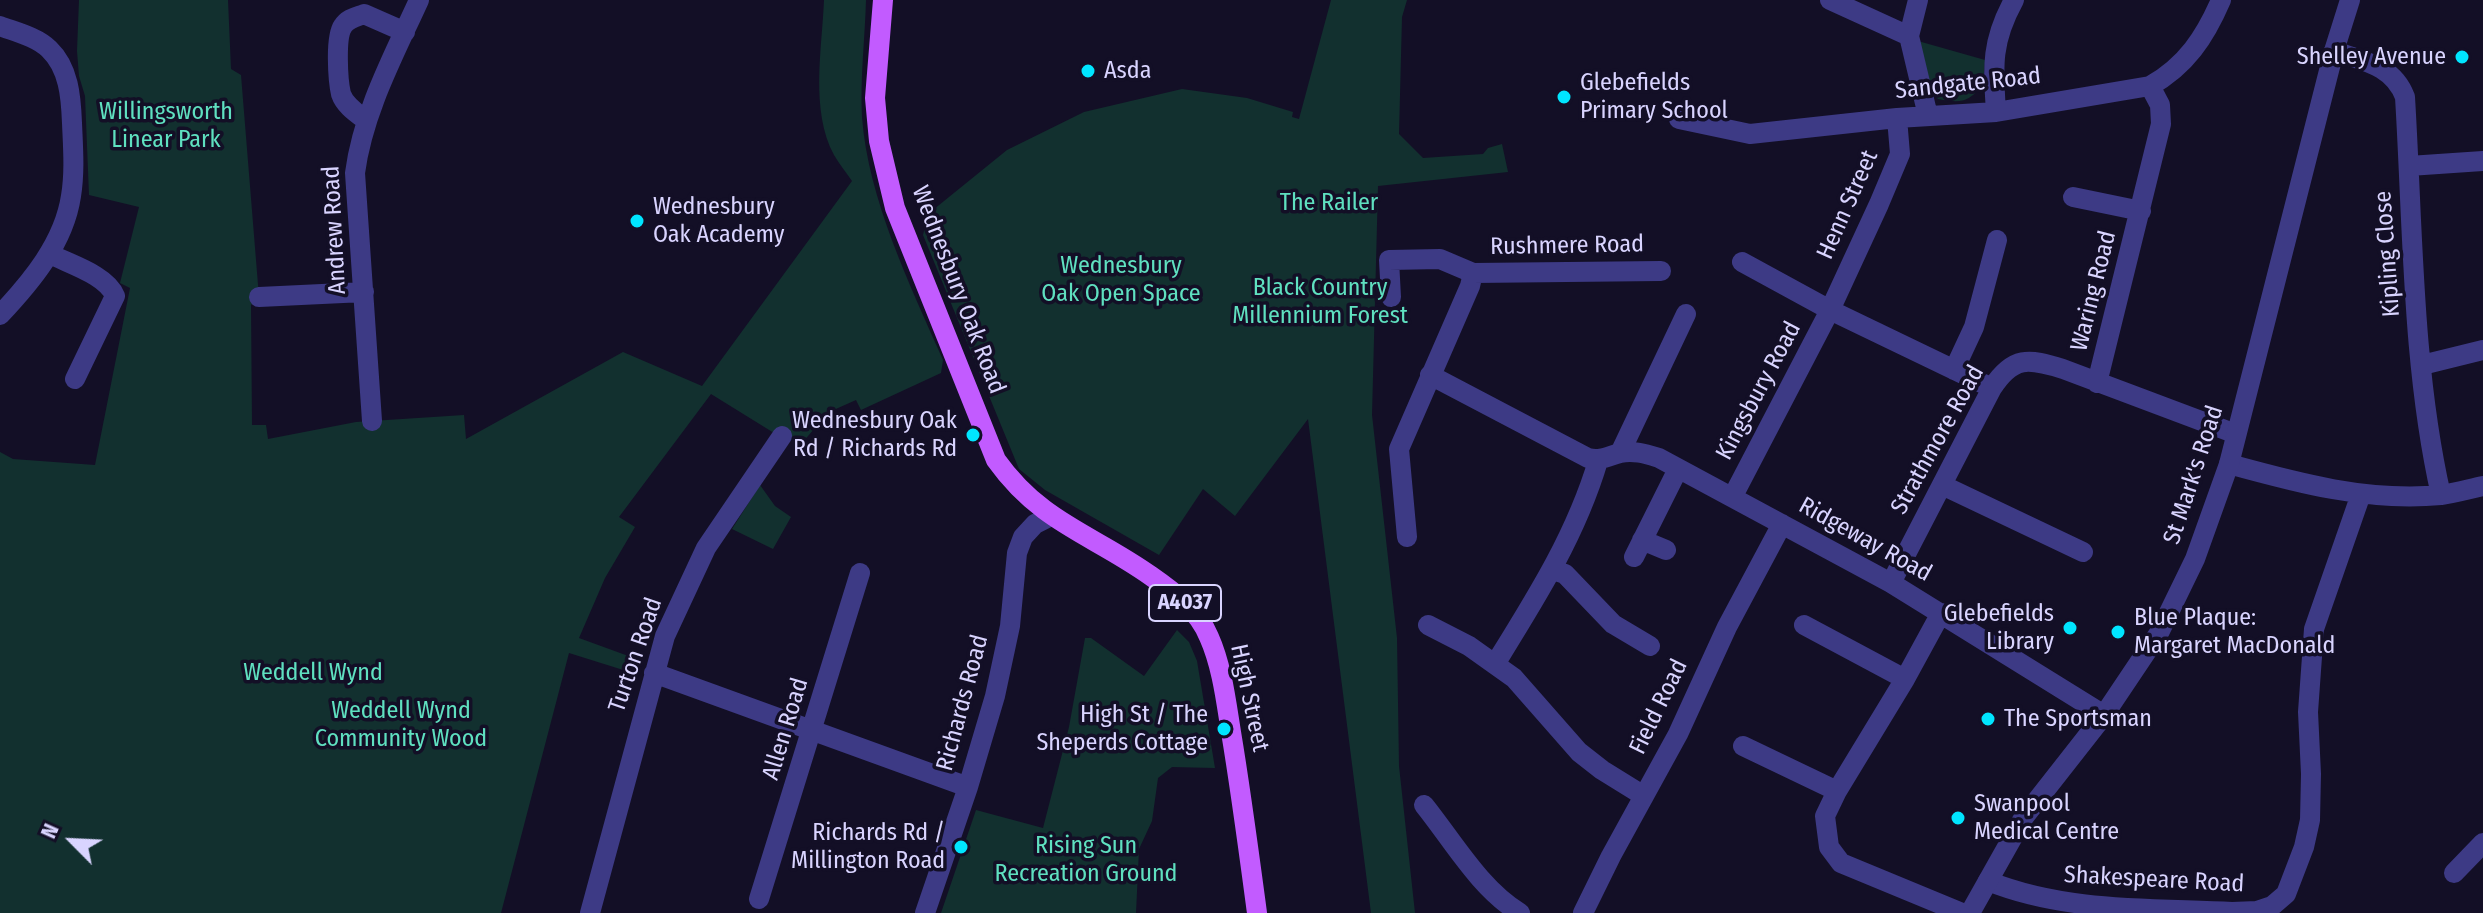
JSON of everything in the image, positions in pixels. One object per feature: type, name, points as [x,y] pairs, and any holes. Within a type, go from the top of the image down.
[{"type":"main road","name":"Wednesbury Oak Road","points":[[883,0],[875,98],[879,141],[895,208],[996,460],[1020,492]]},
{"type":"main road","name":"High Street","points":[[1020,492],[1051,516],[1170,590],[1192,609],[1209,637],[1230,725],[1257,913]]},
{"type":"street","name":"Andrew Road","points":[[372,421],[355,173],[359,144],[367,121],[419,0]]},
{"type":"street","points":[[1830,0],[1909,36]]},
{"type":"street","points":[[1918,0],[1909,36],[1928,116]]},
{"type":"street","points":[[1996,112],[1993,61],[2001,23],[2014,0]]},
{"type":"street","name":"Sandgate Road","points":[[1679,119],[1750,134],[1897,118],[1996,112],[2150,86],[2171,75],[2188,57],[2208,29],[2221,0]]},
{"type":"street","name":"St Mark's Road","points":[[1970,913],[2024,817],[2104,715],[2159,633],[2195,559],[2229,464],[2334,51],[2350,0]]},
{"type":"street","points":[[367,121],[348,106],[341,94],[338,41],[342,26],[364,14],[405,32]]},
{"type":"street","points":[[0,26],[47,47],[60,62],[71,93],[73,163],[71,199],[50,254],[0,315]]},
{"type":"street","name":"Kipling Close","points":[[2334,51],[2383,67],[2401,86],[2405,97],[2422,365],[2433,460],[2441,495]]},
{"type":"street","name":"Waring Road","points":[[2097,383],[2161,124],[2160,105],[2150,86]]},
{"type":"street","name":"Henn Street","points":[[1830,310],[1900,154],[1897,118]]},
{"type":"street","points":[[2409,166],[2483,161]]},
{"type":"street","name":"Waring Road","points":[[2073,197],[2141,211]]},
{"type":"street","points":[[1954,370],[1974,327],[1997,240]]},
{"type":"street","points":[[50,254],[104,281],[115,296],[75,379]]},
{"type":"street","name":"Rushmere Road","points":[[1391,297],[1389,260],[1440,259],[1473,273],[1661,271]]},
{"type":"street","name":"Kingsbury Road","points":[[1742,262],[1830,310],[1992,388]]},
{"type":"street","name":"Rushmere Road","points":[[1407,537],[1399,449],[1473,273]]},
{"type":"street","points":[[259,297],[364,292]]},
{"type":"street","name":"Kingsbury Road","points":[[1733,496],[1830,310]]},
{"type":"street","points":[[1430,375],[1570,451],[1598,461],[1620,453],[1686,314]]},
{"type":"street","points":[[2422,365],[2483,350]]},
{"type":"street","name":"Strathmore Road","points":[[1891,583],[1992,388],[2003,371],[2019,362],[2039,361],[2236,434]]},
{"type":"street","name":"Turton Road","points":[[590,913],[665,636],[706,548],[782,436]]},
{"type":"street","name":"Ridgeway Road","points":[[1620,453],[1641,452],[1733,496],[1891,583],[2104,715]]},
{"type":"street","points":[[1495,664],[1553,570],[1570,536],[1598,461]]},
{"type":"street","points":[[2229,464],[2310,486],[2361,494],[2441,495],[2483,486]]},
{"type":"street","points":[[1666,550],[1638,548],[1678,469]]},
{"type":"street","points":[[1942,485],[2083,552]]},
{"type":"street","name":"Shakespeare Road","points":[[1988,881],[2018,893],[2061,903],[2232,912],[2257,911],[2272,906],[2286,894],[2300,860],[2310,820],[2308,712],[2314,629],[2361,494]]},
{"type":"street","name":"Richards Road","points":[[925,913],[968,787],[1003,660],[1010,626],[1017,553],[1023,537],[1035,524],[1051,516]]},
{"type":"street","name":"Field Road","points":[[1583,913],[1678,734],[1727,627],[1782,524]]},
{"type":"street","points":[[1553,570],[1565,574],[1613,624],[1650,646]]},
{"type":"street","name":"Allen Road","points":[[759,899],[860,573]]},
{"type":"street","points":[[1941,613],[1825,816],[1829,847],[1841,863],[1962,913]]},
{"type":"street","points":[[1428,625],[1469,646],[1514,678],[1579,752],[1644,796]]},
{"type":"street","points":[[1804,625],[1905,679]]},
{"type":"street","points":[[654,673],[968,787]]},
{"type":"street","points":[[1743,746],[1837,791]]},
{"type":"street","points":[[1424,805],[1486,883],[1508,906],[1520,913]]},
{"type":"street","points":[[2454,873],[2483,843]]},
{"type":"green space","name":"Weddell Wynd","points":[[79,0],[228,0],[231,69],[241,75],[259,297],[251,305],[252,425],[266,425],[268,439],[356,422],[464,415],[466,439],[623,352],[702,386],[852,181],[834,155],[822,119],[819,79],[824,0],[866,0],[862,117],[866,148],[892,241],[943,360],[941,373],[861,410],[856,400],[829,412],[801,444],[774,433],[711,394],[619,517],[635,527],[605,578],[579,638],[642,661],[636,674],[569,653],[501,913],[0,913],[0,452],[13,459],[95,465],[130,288],[120,283],[139,207],[89,195],[85,96],[79,76],[77,51]]},
{"type":"green space","name":"Wednesbury Oak Open Space","points":[[1331,0],[1407,0],[1402,17],[1399,134],[1423,158],[1483,154],[1488,148],[1502,144],[1508,172],[1378,186],[1372,415],[1397,638],[1399,766],[1415,913],[1371,913],[1308,419],[1235,516],[1203,489],[1159,555],[1045,490],[1019,469],[923,235],[928,214],[1007,150],[1084,112],[1182,89],[1247,98],[1293,112],[1292,117],[1299,119]]},
{"type":"green space","points":[[1918,41],[1985,60],[1983,86],[1963,100],[1938,99],[1926,85]]},
{"type":"green space","points":[[760,485],[775,506],[791,517],[773,549],[732,529]]},
{"type":"green space","name":"Rising Sun Recreation Ground","points":[[1177,630],[1189,642],[1197,661],[1215,768],[1172,767],[1158,778],[1152,821],[1139,849],[1136,913],[941,913],[976,810],[1043,828],[1069,727],[1085,638],[1091,638],[1144,676]]},
{"type":"place","name":"Shelley Avenue","points":[[2462,57]]},
{"type":"place","name":"Asda","points":[[1088,71]]},
{"type":"place","name":"Glebefields Primary School","points":[[1564,97]]},
{"type":"place","name":"Wednesbury Oak Academy","points":[[637,221]]},
{"type":"place","name":"Wednesbury Oak Rd / Richards Rd","points":[[973,435]]},
{"type":"place","name":"Glebefields Library","points":[[2070,628]]},
{"type":"place","name":"Blue Plaque: Margaret MacDonald","points":[[2118,632]]},
{"type":"place","name":"The Sportsman","points":[[1988,719]]},
{"type":"place","name":"High St / The Sheperds Cottage","points":[[1224,729]]},
{"type":"place","name":"Swanpool Medical Centre","points":[[1958,818]]},
{"type":"place","name":"Richards Rd / Millington Road","points":[[961,847]]},
{"type":"park label","name":"Willingsworth Linear Park","points":[[166,126]]},
{"type":"park label","name":"The Railer","points":[[1329,203]]},
{"type":"park label","name":"Black Country Millennium Forest","points":[[1320,302]]},
{"type":"park label","name":"Weddell Wynd Community Wood","points":[[401,725]]}]
